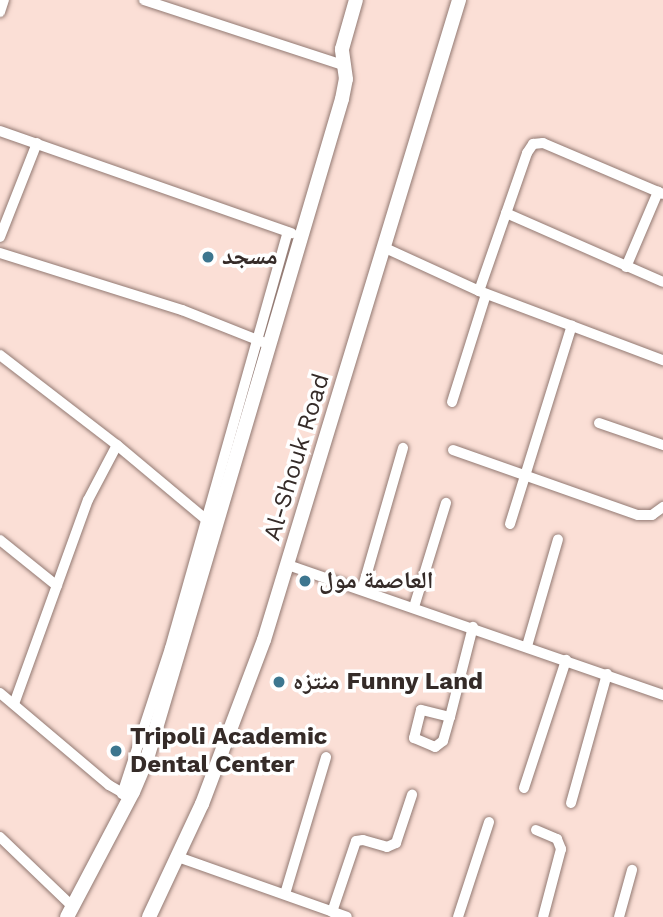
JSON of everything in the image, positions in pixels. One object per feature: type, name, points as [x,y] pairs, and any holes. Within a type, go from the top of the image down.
[{"type":"main road","points":[[70,912],[145,762],[295,234],[346,86],[343,41],[356,0]]},
{"type":"main road","name":"Al-Shouk Road","points":[[149,917],[218,765],[288,565],[459,0]]},
{"type":"street","points":[[0,12],[4,0]]},
{"type":"street","points":[[144,0],[343,65]]},
{"type":"street","points":[[183,12],[188,0]]},
{"type":"street","points":[[0,131],[295,234]]},
{"type":"street","points":[[0,237],[3,221],[37,143]]},
{"type":"street","points":[[452,402],[506,213],[528,149],[540,143],[660,193],[626,267]]},
{"type":"street","points":[[506,213],[663,282]]},
{"type":"street","points":[[383,247],[483,292],[663,360]]},
{"type":"street","points":[[0,253],[182,310],[263,342]]},
{"type":"street","points":[[510,524],[572,325]]},
{"type":"street","points":[[0,355],[117,445],[211,523]]},
{"type":"street","points":[[599,424],[663,445]]},
{"type":"street","points":[[14,704],[88,500],[117,445]]},
{"type":"street","points":[[362,590],[403,448]]},
{"type":"street","points":[[453,450],[638,515],[652,515],[663,507]]},
{"type":"street","points":[[414,607],[446,503]]},
{"type":"street","points":[[527,646],[558,539]]},
{"type":"street","points":[[0,540],[57,586]]},
{"type":"street","points":[[288,565],[474,627],[663,695]]},
{"type":"street","points":[[450,717],[474,627]]},
{"type":"street","points":[[524,788],[566,660]]},
{"type":"street","points":[[571,803],[607,674]]},
{"type":"street","points":[[0,693],[126,796]]},
{"type":"street","points":[[285,894],[326,757]]},
{"type":"street","points":[[332,912],[356,841],[363,839],[387,847],[397,843],[412,795]]},
{"type":"street","points":[[458,917],[489,822]]},
{"type":"street","points":[[536,830],[556,839],[561,849],[543,917]]},
{"type":"street","points":[[0,837],[70,912]]},
{"type":"street","points":[[177,858],[347,917]]},
{"type":"street","points":[[619,917],[632,870]]},
{"type":"place","name":"مسجد","points":[[208,257]]},
{"type":"place","name":"العاصمة مول","points":[[305,581]]},
{"type":"place","name":"منتزه Funny Land","points":[[279,682]]},
{"type":"place","name":"Tripoli Academic Dental Center","points":[[116,751]]}]
